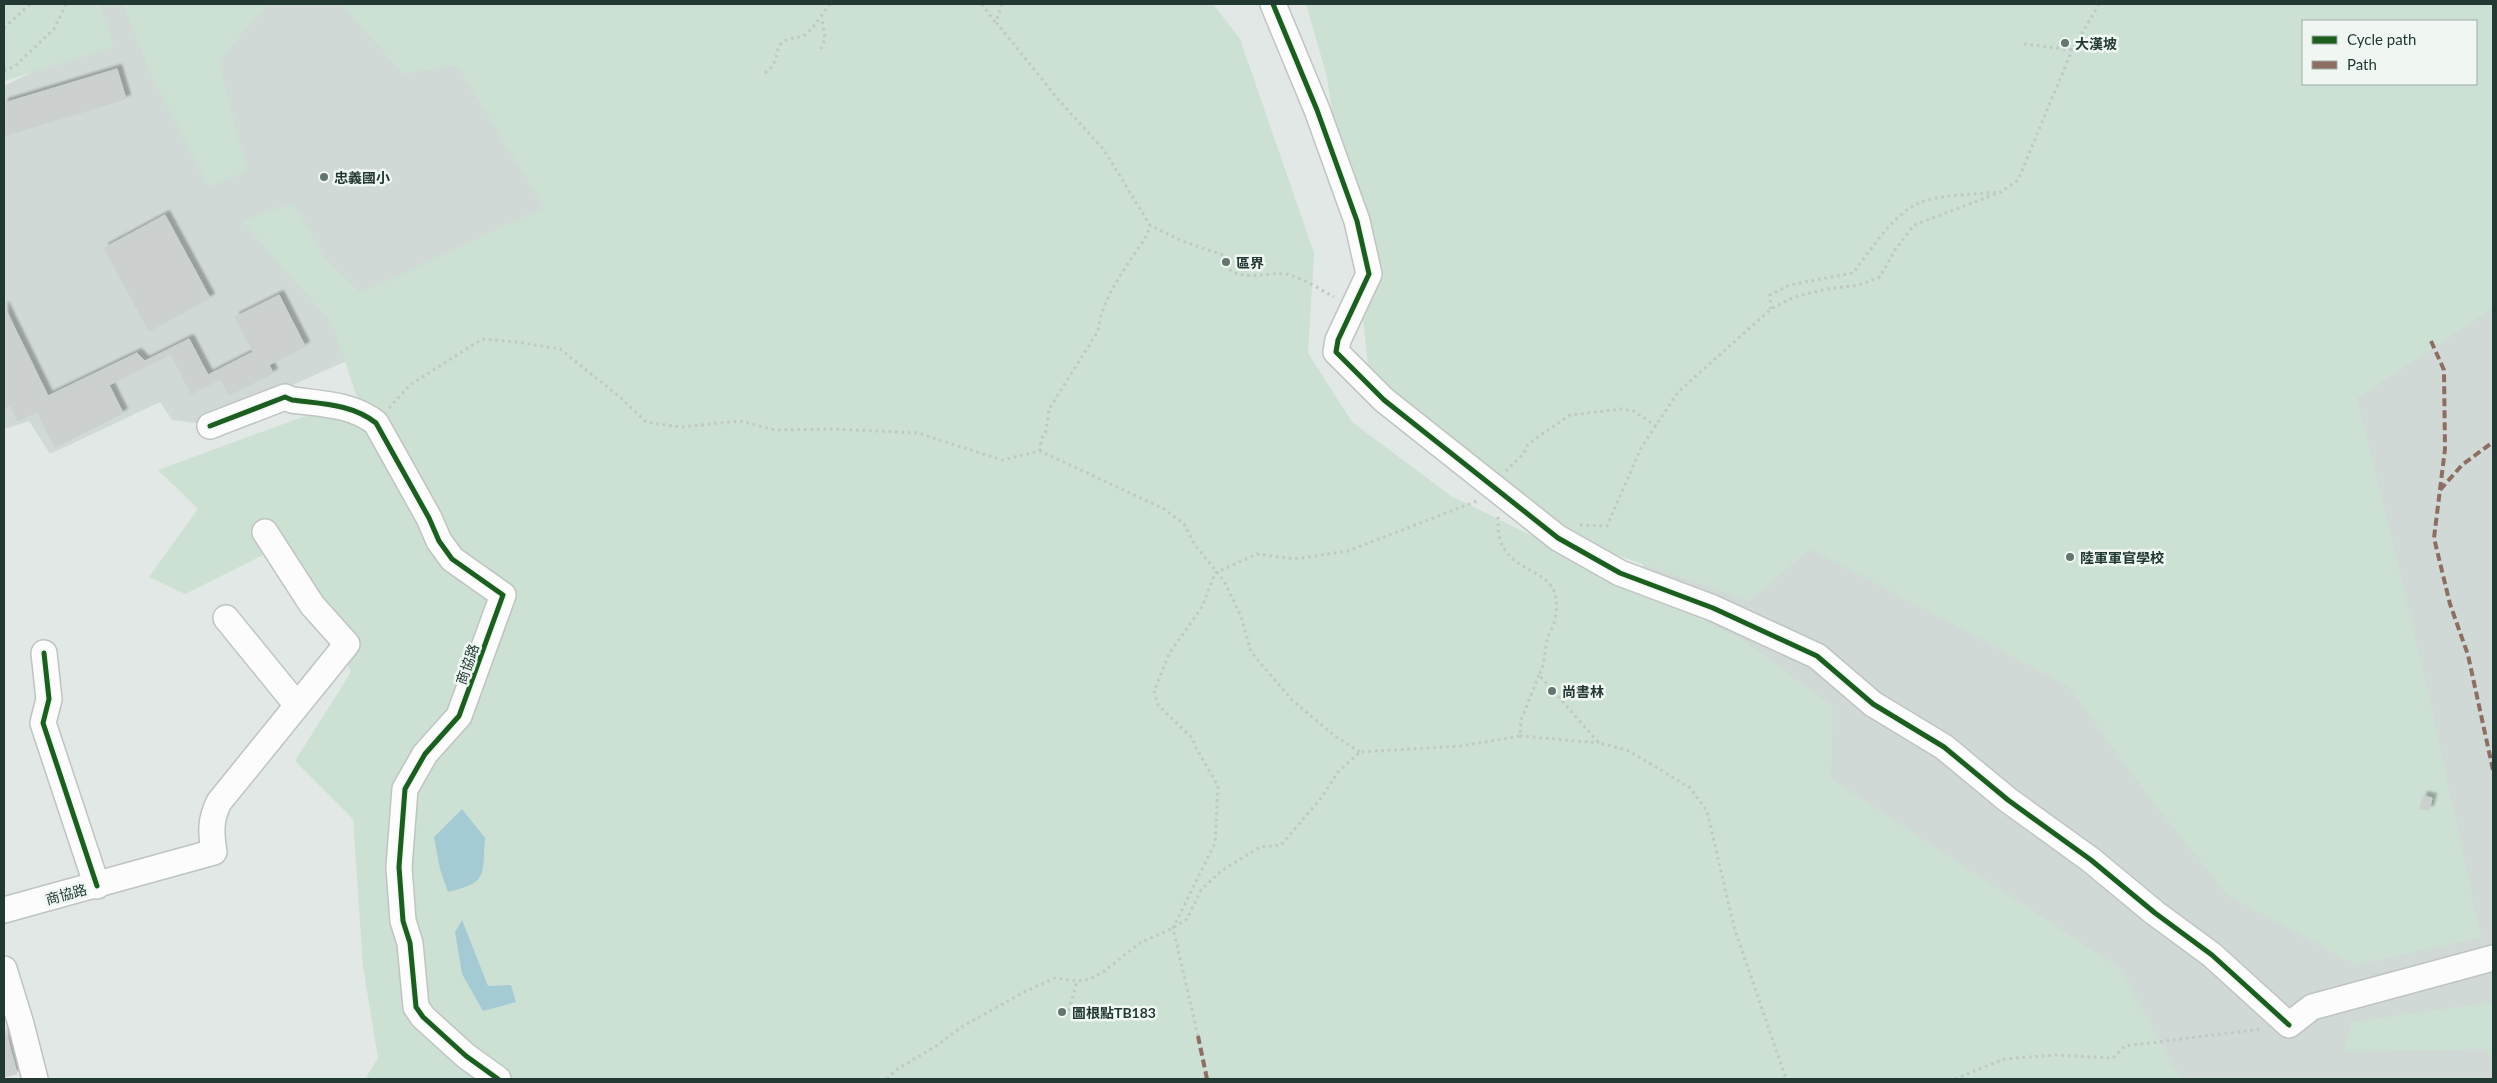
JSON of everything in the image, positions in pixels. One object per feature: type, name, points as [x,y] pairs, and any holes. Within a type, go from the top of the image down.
[{"type":"street","points":[[1273,4],[1317,110],[1357,221],[1368,274],[1338,340],[1336,352],[1384,400],[1498,492],[1558,538],[1620,573],[1713,608],[1816,656],[1873,704],[1944,747],[2008,800],[2090,860],[2155,913],[2212,955],[2288,1026],[2312,1007],[2493,958]]},
{"type":"street","name":"商協路","points":[[210,426],[285,397],[292,400],[350,408],[362,412],[376,423],[429,518],[439,541],[452,559],[503,595],[466,702],[458,716],[425,754],[405,790],[399,867],[403,921],[410,943],[416,1007],[422,1017],[466,1056],[498,1079]]},
{"type":"street","points":[[226,618],[296,704],[347,644],[312,605],[265,532]]},
{"type":"street","points":[[44,653],[49,699],[43,723],[97,886]]},
{"type":"street","name":"商協路","points":[[4,910],[97,886],[214,852],[211,830],[212,815],[219,802],[296,704]]},
{"type":"street","points":[[4,969],[10,1013],[21,1024],[34,1079]]},
{"type":"path","points":[[4,28],[30,4]]},
{"type":"path","points":[[4,71],[15,66],[54,29],[66,4]]},
{"type":"path","points":[[765,73],[775,65],[780,45],[788,39],[800,38],[822,17],[830,4]]},
{"type":"path","points":[[982,4],[1057,98],[1104,150],[1150,225],[1182,241],[1226,256],[1231,272],[1247,277],[1284,274],[1297,278],[1353,306]]},
{"type":"path","points":[[996,22],[1002,4]]},
{"type":"path","points":[[1574,525],[1607,526],[1641,448],[1678,392],[1771,309],[1794,297],[1827,289],[1859,285],[1880,277],[1895,250],[1914,225],[2001,192],[2018,180],[2072,50],[2099,4]]},
{"type":"path","points":[[820,49],[825,39],[822,17]]},
{"type":"path","points":[[2024,44],[2072,50]]},
{"type":"path","points":[[1771,309],[1770,295],[1789,285],[1853,274],[1888,227],[1918,203],[1934,199],[2001,192]]},
{"type":"path","points":[[1040,450],[1041,440],[1046,431],[1049,408],[1098,331],[1099,322],[1110,293],[1147,236],[1150,225]]},
{"type":"path","points":[[376,423],[410,385],[482,339],[518,342],[560,349],[621,398],[646,422],[681,427],[740,421],[775,430],[835,429],[918,433],[1002,460],[1040,450],[1164,509],[1184,524],[1195,545],[1215,573],[1224,581],[1241,616],[1251,652],[1292,700],[1335,736],[1360,752],[1461,746],[1520,736],[1599,744],[1627,750],[1690,788],[1707,812],[1734,927],[1786,1079]]},
{"type":"path","points":[[1520,736],[1521,720],[1544,665],[1548,637],[1554,625],[1556,599],[1554,589],[1540,574],[1521,564],[1502,547],[1498,524],[1500,477],[1524,453],[1528,444],[1570,416],[1622,409],[1634,411],[1656,426]]},
{"type":"path","points":[[1198,1036],[1173,928],[1215,843],[1218,786],[1195,746],[1193,739],[1158,704],[1154,691],[1169,654],[1202,607],[1215,573],[1257,554],[1295,559],[1348,551],[1445,515],[1498,492]]},
{"type":"path","points":[[1540,675],[1599,744]]},
{"type":"path","points":[[887,1079],[896,1070],[936,1046],[963,1026],[1026,991],[1055,978],[1077,981],[1090,979],[1103,972],[1140,943],[1173,928],[1187,919],[1201,890],[1221,872],[1260,847],[1282,845],[1322,797],[1338,772],[1360,752]]},
{"type":"path","points":[[1069,1011],[1077,981]]},
{"type":"path","points":[[1955,1079],[2004,1059],[2056,1055],[2113,1058],[2125,1046],[2288,1026]]},
{"type":"shaded area","name":"忠義國小","points":[[94,4],[584,4],[637,248],[344,362],[205,424],[172,420],[160,402],[50,454],[29,421],[4,429],[4,86],[100,38]]},
{"type":"shaded area","name":"陸軍軍官學校","points":[[2167,4],[2493,4],[2493,1079],[2137,1079],[1605,653],[1688,462]]},
{"type":"green space","points":[[4,4],[100,4],[114,47],[4,81]]},
{"type":"green space","points":[[123,4],[267,4],[219,61],[247,171],[209,187],[153,78]]},
{"type":"green space","points":[[342,4],[1213,4],[1240,39],[1314,253],[1308,353],[1352,422],[1451,496],[1742,639],[1833,707],[1831,779],[2121,969],[2173,1067],[2183,1079],[365,1079],[378,1058],[363,966],[353,819],[295,761],[351,672],[326,615],[265,554],[185,594],[149,577],[198,509],[158,470],[357,397],[332,323],[242,221],[293,203],[326,260],[361,293],[544,207],[457,65],[403,74]]},
{"type":"green space","points":[[1306,4],[2493,4],[2493,308],[2357,398],[2424,673],[2481,937],[2356,965],[2229,896],[2156,806],[2069,687],[1810,549],[1749,601],[1602,550],[1483,478],[1372,404],[1362,310],[1327,77]]},
{"type":"green space","points":[[2493,1002],[2493,1057],[2483,1049],[2344,1052],[2352,1022]]},
{"type":"water","points":[[462,809],[485,838],[483,869],[481,876],[471,885],[448,892],[440,869],[434,837]]},
{"type":"water","points":[[462,920],[488,986],[511,985],[516,1002],[483,1011],[462,974],[455,932]]},
{"type":"building","points":[[117,69],[126,99],[4,136],[4,103]]},
{"type":"building","points":[[165,215],[210,298],[149,331],[104,248]]},
{"type":"building","points":[[279,295],[305,346],[269,365],[273,373],[229,395],[221,379],[191,394],[171,354],[109,385],[123,413],[55,447],[37,412],[18,421],[10,405],[4,408],[4,306],[48,396],[137,353],[145,361],[189,339],[208,375],[253,352],[235,317]]},
{"type":"building","points":[[2423,796],[2432,798],[2429,810],[2420,809]]},
{"type":"building","points":[[4,1026],[17,1074],[4,1077]]},
{"type":"marked path","points":[[2431,341],[2444,370],[2445,449],[2434,538],[2450,604],[2468,655],[2493,770]]},
{"type":"marked path","points":[[2440,490],[2462,465],[2493,442]]},
{"type":"marked path","points":[[1198,1036],[1207,1079]]},
{"type":"cycle path","points":[[1273,4],[1317,110],[1357,221],[1369,274],[1338,340],[1336,352],[1384,400],[1558,538],[1620,573],[1713,608],[1817,656],[1873,704],[1944,747],[2008,800],[2091,860],[2155,913],[2212,955],[2289,1025]]},
{"type":"cycle path","points":[[210,426],[285,397],[292,400],[347,408],[367,417],[376,423],[429,518],[439,541],[452,559],[503,595],[459,716],[425,754],[405,789],[399,867],[403,921],[410,943],[416,1007],[423,1017],[466,1056],[498,1079]]},
{"type":"cycle path","points":[[44,653],[49,699],[43,723],[97,886]]},
{"type":"place","name":"大漢坡","points":[[2065,43]]},
{"type":"place","name":"忠義國小","points":[[324,177]]},
{"type":"place","name":"區界","points":[[1226,262]]},
{"type":"place","name":"陸軍軍官學校","points":[[2070,557]]},
{"type":"place","name":"尚書林","points":[[1552,691]]},
{"type":"place","name":"圖根點TB183","points":[[1062,1012]]}]
